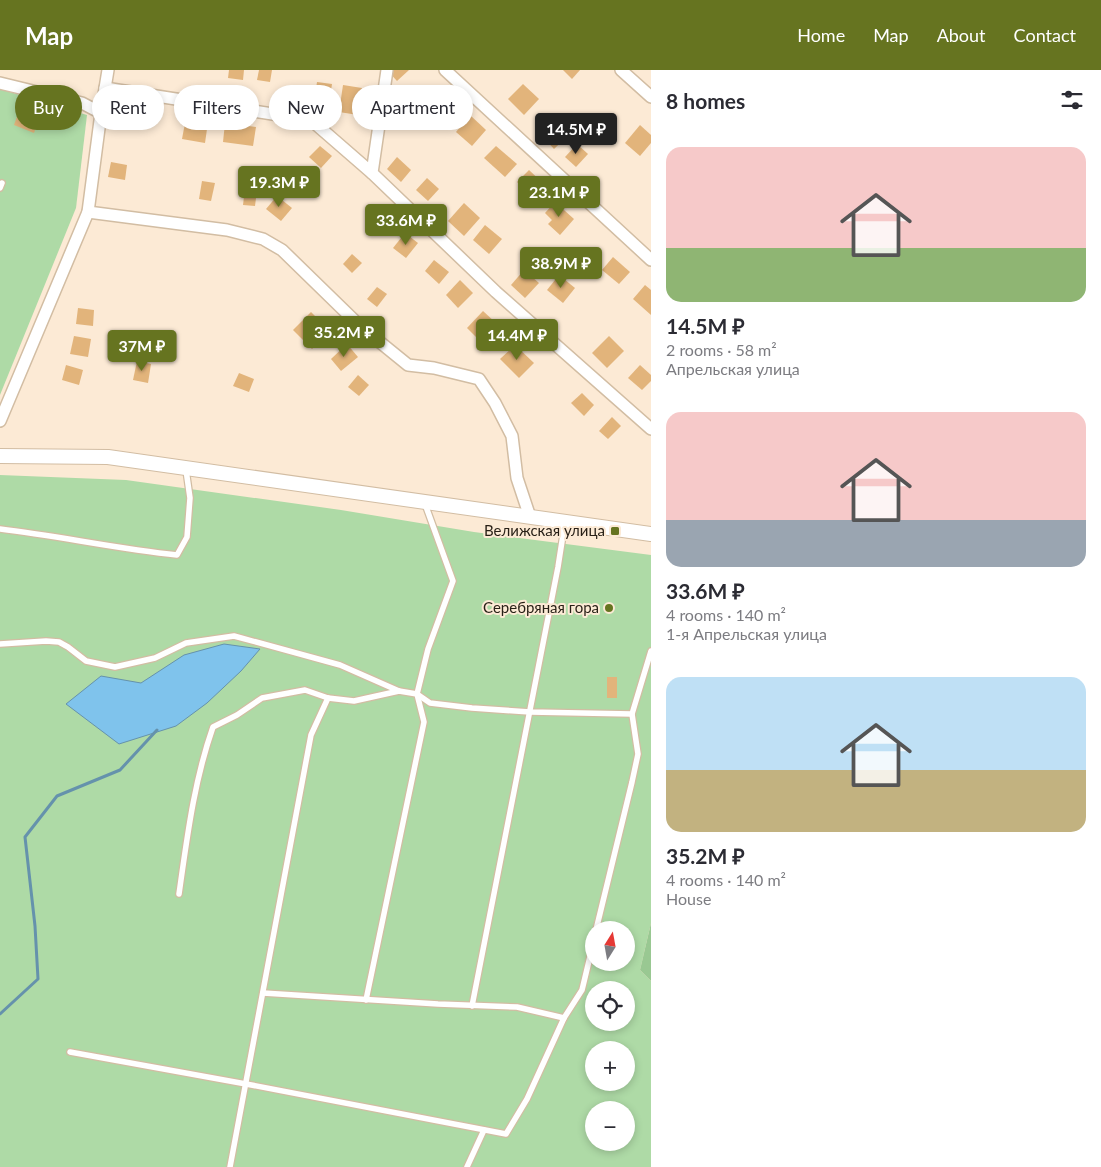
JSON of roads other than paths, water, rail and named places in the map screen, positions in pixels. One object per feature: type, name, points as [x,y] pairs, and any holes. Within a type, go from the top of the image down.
[{"type":"street","points":[[106,85],[108,70]]},
{"type":"street","points":[[372,173],[387,70]]},
{"type":"street","points":[[445,70],[651,260]]},
{"type":"street","points":[[621,70],[651,98]]},
{"type":"street","points":[[0,83],[82,103],[92,108]]},
{"type":"street","points":[[164,97],[311,120],[372,173],[496,292],[651,429]]},
{"type":"street","points":[[0,421],[88,212],[99,130]]},
{"type":"street","points":[[88,212],[227,230],[263,239],[282,250],[360,326],[408,365],[434,368],[479,379],[495,403],[512,436],[516,478],[530,517]]},
{"type":"street","points":[[0,456],[108,457],[651,534]]},
{"type":"lane","points":[[0,529],[177,555],[187,537],[190,498],[186,468]]},
{"type":"lane","points":[[366,1000],[424,722],[417,694],[428,649],[453,581],[425,502]]},
{"type":"lane","points":[[472,1006],[558,567],[564,522]]},
{"type":"lane","points":[[0,644],[59,642],[68,646],[86,661],[115,667],[154,658],[186,643],[234,636],[340,665],[399,691],[417,694],[430,703],[530,712],[632,714]]},
{"type":"lane","points":[[598,921],[638,754],[632,714],[651,651]]},
{"type":"lane","points":[[179,894],[194,795],[205,752],[214,727],[237,715],[262,698],[306,690],[328,698],[354,701],[399,691]]},
{"type":"lane","points":[[230,1167],[311,735],[328,698]]},
{"type":"lane","points":[[70,1052],[506,1134],[527,1099],[564,1018],[582,990],[587,971]]},
{"type":"lane","points":[[263,992],[366,1000],[518,1007],[564,1018]]},
{"type":"lane","points":[[467,1167],[484,1130]]},
{"type":"water","points":[[224,644],[260,649],[241,671],[207,703],[176,726],[119,744],[66,704],[101,676],[141,683],[184,655]]},
{"type":"waterway","points":[[0,1014],[38,979],[35,926],[25,837],[57,796],[120,770],[157,730]]},
{"type":"place","name":"Велижская улица","points":[[615,531]]},
{"type":"place","name":"Серебряная гора","points":[[609,608]]}]
